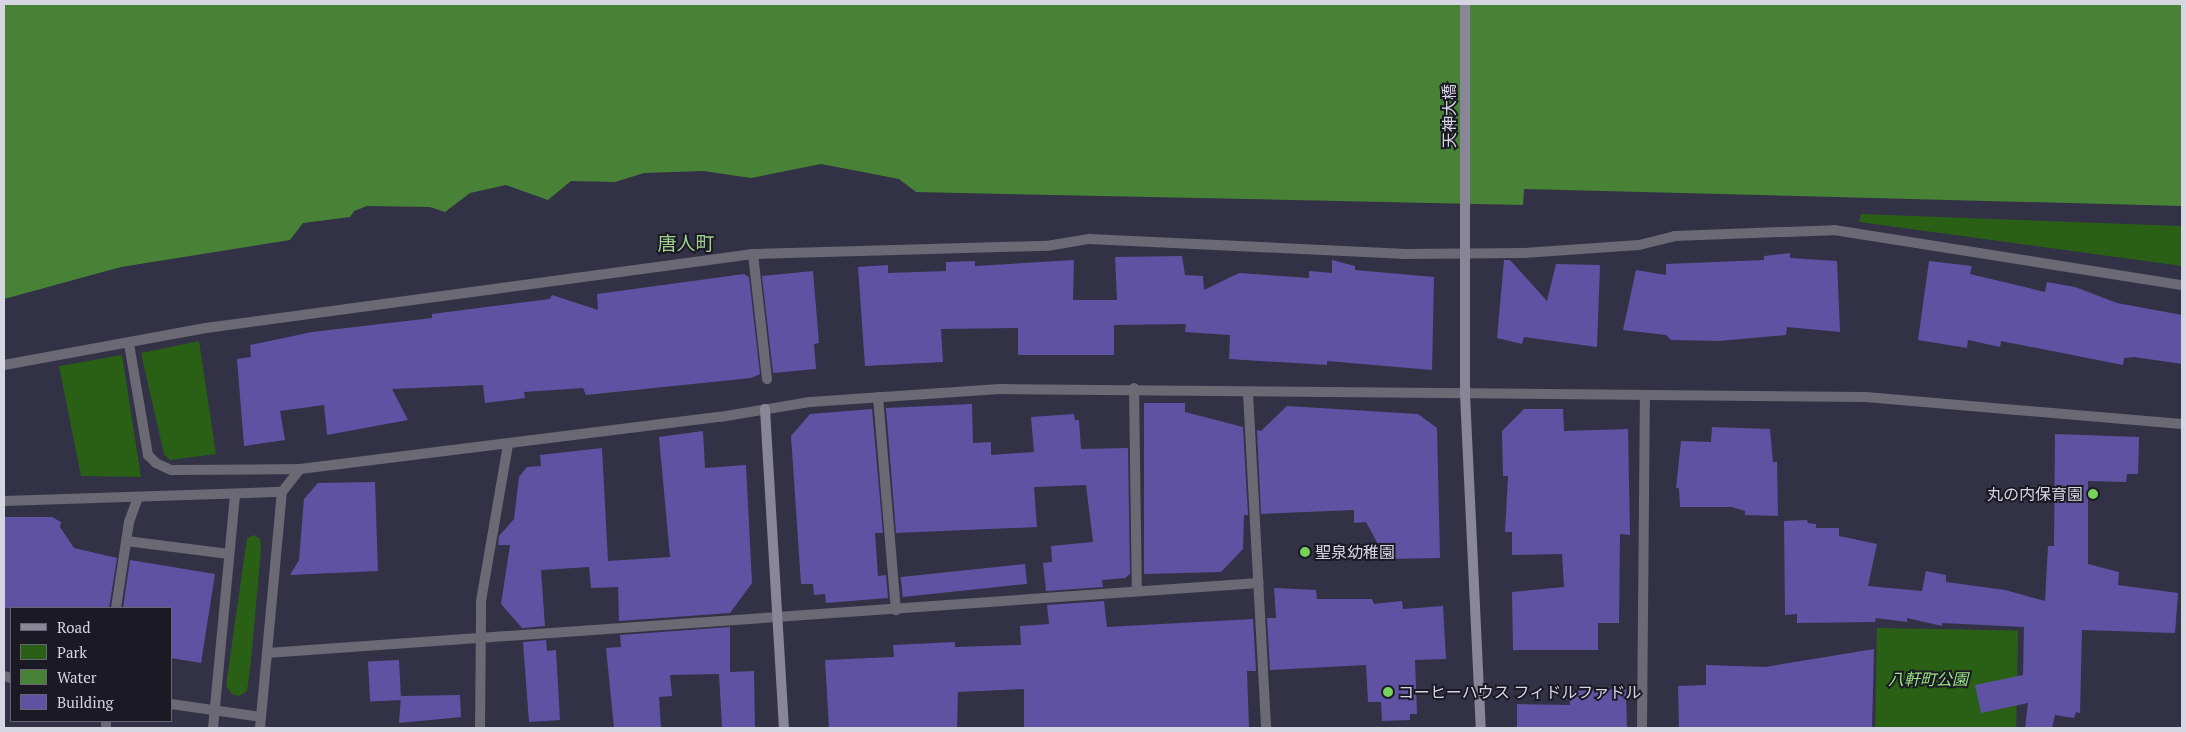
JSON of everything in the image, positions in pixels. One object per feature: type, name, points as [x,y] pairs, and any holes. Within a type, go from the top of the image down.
[{"type":"street","name":"天神大橋","points":[[1465,4],[1465,394],[1481,728]]},
{"type":"street","points":[[4,365],[129,344],[206,328],[753,254],[1048,246],[1089,239],[1402,254],[1524,253],[1638,245],[1674,236],[1834,230],[2182,285]]},
{"type":"street","points":[[753,254],[767,379]]},
{"type":"street","points":[[129,344],[148,455],[156,463],[171,470],[300,469],[508,444],[765,409],[878,397],[1000,389],[1134,388],[1248,393],[1866,397],[2182,424]]},
{"type":"street","points":[[1134,388],[1137,591]]},
{"type":"street","points":[[1248,393],[1266,728]]},
{"type":"street","points":[[878,397],[896,610]]},
{"type":"street","points":[[1642,728],[1645,397]]},
{"type":"street","points":[[765,409],[784,728]]},
{"type":"street","points":[[480,728],[479,640],[481,602],[508,444]]},
{"type":"street","points":[[260,728],[282,492],[300,469]]},
{"type":"street","points":[[4,502],[137,500],[282,492]]},
{"type":"street","points":[[213,728],[235,496]]},
{"type":"street","points":[[116,607],[126,540],[137,500]]},
{"type":"street","points":[[126,540],[229,554]]},
{"type":"street","points":[[267,653],[778,619],[1259,583]]},
{"type":"street","points":[[172,704],[261,717]]},
{"type":"green space","points":[[1861,214],[2182,226],[2182,266],[1859,222]]},
{"type":"green space","points":[[199,341],[216,454],[170,460],[164,454],[141,353]]},
{"type":"green space","points":[[122,355],[141,477],[81,476],[59,366]]},
{"type":"green space","points":[[254,535],[260,539],[261,550],[251,661],[247,691],[239,696],[232,694],[226,686],[247,538]]},
{"type":"green space","name":"八軒町公園","points":[[1877,628],[2018,630],[2016,728],[1875,728]]},
{"type":"water","points":[[4,4],[2182,4],[2182,206],[1524,189],[1523,205],[916,192],[899,179],[821,164],[751,178],[703,171],[644,173],[615,182],[571,181],[548,200],[506,185],[470,193],[445,212],[430,207],[367,206],[354,211],[350,217],[303,223],[290,240],[121,267],[4,299]]},
{"type":"building","points":[[1790,253],[1790,258],[1837,261],[1840,332],[1787,327],[1786,335],[1719,341],[1671,340],[1666,335],[1623,330],[1636,270],[1666,275],[1666,264],[1764,260],[1764,256]]},
{"type":"building","points":[[1182,256],[1185,275],[1203,276],[1204,290],[1239,273],[1309,278],[1309,271],[1332,273],[1332,260],[1355,266],[1355,270],[1434,277],[1432,370],[1327,361],[1327,365],[1229,359],[1230,335],[1185,332],[1186,324],[1114,325],[1114,355],[1018,355],[1018,328],[941,329],[943,362],[865,366],[858,267],[888,265],[888,273],[946,271],[946,262],[975,261],[975,266],[1074,260],[1073,300],[1117,300],[1115,257]]},
{"type":"building","points":[[1504,260],[1510,260],[1547,301],[1556,264],[1600,265],[1597,347],[1524,337],[1522,344],[1497,338]]},
{"type":"building","points":[[1929,261],[1972,266],[1970,274],[2045,292],[2047,282],[2075,287],[2117,303],[2182,315],[2182,364],[2134,357],[2124,358],[2123,365],[2001,341],[2000,347],[1968,340],[1967,348],[1918,340]]},
{"type":"building","points":[[813,271],[819,343],[814,344],[816,369],[773,373],[762,276]]},
{"type":"building","points":[[744,274],[749,277],[760,374],[751,378],[586,395],[583,388],[524,392],[525,398],[485,403],[483,385],[392,389],[408,420],[327,435],[324,405],[280,411],[285,440],[244,446],[237,359],[251,357],[250,345],[312,332],[432,318],[432,314],[550,299],[552,295],[598,310],[597,294]]},
{"type":"building","points":[[1144,403],[1185,403],[1185,412],[1243,427],[1248,515],[1244,515],[1243,549],[1221,572],[1144,574]]},
{"type":"building","points":[[972,404],[973,443],[991,442],[991,455],[1034,452],[1031,417],[1074,414],[1075,420],[1079,420],[1081,449],[1128,448],[1130,574],[1125,578],[1102,580],[1103,587],[1046,591],[1043,563],[1052,562],[1051,546],[1093,542],[1086,485],[1034,487],[1037,527],[896,533],[886,408]]},
{"type":"building","points":[[1287,406],[1418,414],[1437,428],[1440,558],[1386,559],[1366,522],[1354,523],[1354,510],[1261,514],[1257,430],[1261,431]]},
{"type":"building","points":[[872,409],[883,533],[875,533],[878,576],[886,575],[888,598],[826,603],[825,594],[814,595],[813,584],[801,584],[791,436],[810,414]]},
{"type":"building","points":[[1524,409],[1563,409],[1564,431],[1628,429],[1630,535],[1620,534],[1619,623],[1598,623],[1598,650],[1513,650],[1512,592],[1564,587],[1562,554],[1512,555],[1512,532],[1505,532],[1508,476],[1503,476],[1502,431]]},
{"type":"building","points":[[1712,427],[1770,429],[1773,462],[1777,462],[1778,516],[1745,515],[1745,511],[1732,507],[1680,507],[1679,488],[1676,488],[1681,441],[1711,442]]},
{"type":"building","points":[[703,431],[705,468],[746,465],[752,583],[730,613],[619,621],[618,587],[591,588],[589,567],[541,570],[545,626],[522,628],[501,604],[510,545],[498,545],[499,536],[514,519],[519,477],[527,467],[541,466],[540,455],[602,448],[608,561],[670,557],[659,437]]},
{"type":"building","points":[[2055,434],[2139,437],[2138,474],[2127,474],[2126,482],[2088,481],[2088,564],[2119,572],[2118,585],[2178,593],[2175,633],[2082,630],[2080,713],[2076,712],[2074,718],[2055,715],[2052,728],[2025,728],[2028,703],[1981,713],[1975,685],[2023,675],[2024,627],[1942,623],[1942,626],[1907,618],[1907,622],[1876,618],[1875,622],[1797,623],[1797,614],[1785,615],[1784,521],[1807,520],[1808,523],[1816,524],[1816,528],[1839,528],[1839,536],[1877,544],[1868,586],[1922,591],[1926,571],[1946,575],[1946,582],[2005,590],[2045,601],[2048,546],[2054,546]]},
{"type":"building","points":[[375,482],[378,571],[290,575],[299,560],[304,499],[318,483]]},
{"type":"building","points":[[4,517],[52,517],[61,522],[60,527],[74,548],[117,558],[109,607],[4,608]]},
{"type":"building","points":[[130,560],[215,574],[201,663],[172,658],[172,607],[123,607]]},
{"type":"building","points":[[1025,564],[1027,584],[903,597],[901,577]]},
{"type":"building","points":[[1274,588],[1316,590],[1317,599],[1372,599],[1374,604],[1402,601],[1403,609],[1443,606],[1446,659],[1415,660],[1417,714],[1410,714],[1410,720],[1382,721],[1381,702],[1368,702],[1366,665],[1270,670],[1267,618],[1276,618]]},
{"type":"building","points":[[1104,601],[1107,627],[1253,619],[1256,671],[1247,671],[1249,728],[1024,728],[1024,689],[958,692],[957,728],[829,728],[825,660],[894,657],[893,645],[955,642],[955,647],[1021,645],[1020,626],[1049,624],[1047,605]]},
{"type":"building","points":[[730,627],[730,672],[754,671],[755,728],[722,728],[719,674],[670,675],[672,696],[659,697],[661,728],[614,728],[606,648],[621,647],[620,635]]},
{"type":"building","points":[[546,640],[547,651],[556,650],[560,720],[529,722],[523,642]]},
{"type":"building","points":[[1874,649],[1872,728],[1679,728],[1678,686],[1706,685],[1706,665],[1765,667]]},
{"type":"building","points":[[399,660],[401,700],[370,702],[368,662]]},
{"type":"building","points":[[1626,689],[1627,728],[1517,728],[1517,704],[1570,705],[1569,691]]},
{"type":"building","points":[[460,695],[461,717],[399,723],[401,696]]},
{"type":"place","name":"丸の内保育園","points":[[2093,494]]},
{"type":"place","name":"聖泉幼稚園","points":[[1305,552]]},
{"type":"place","name":"コーヒーハウス フィドルファドル","points":[[1388,692]]},
{"type":"district","name":"唐人町","points":[[686,243]]}]
